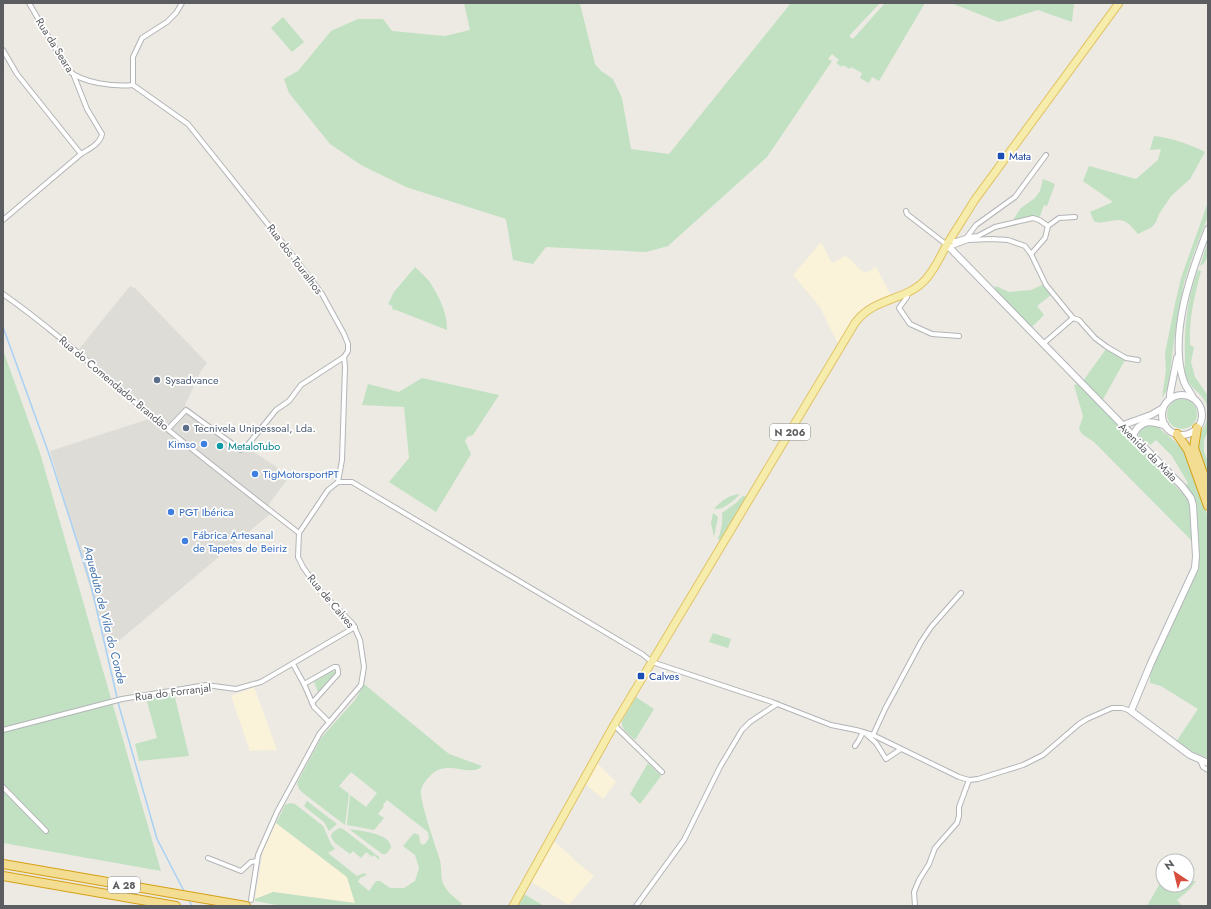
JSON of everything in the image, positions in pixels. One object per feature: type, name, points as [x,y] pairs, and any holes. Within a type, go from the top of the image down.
[{"type":"highway","points":[[1197,428],[1194,448],[1208,488]]},
{"type":"highway","points":[[1177,434],[1188,450],[1208,506]]},
{"type":"highway","name":"A 28","points":[[3,864],[248,903]]},
{"type":"highway","name":"A 28","points":[[3,876],[176,906]]},
{"type":"main road","name":"N 206","points":[[513,906],[614,725],[859,317],[875,305],[908,291],[925,281],[974,201],[1119,3]]},
{"type":"street","name":"Rua da Seara","points":[[30,3],[68,70],[74,76],[83,80],[122,86],[133,85]]},
{"type":"street","points":[[133,85],[134,57],[142,38],[167,22],[176,13],[182,3]]},
{"type":"street","points":[[3,50],[17,74],[81,154]]},
{"type":"street","points":[[3,220],[81,154],[95,145],[101,138],[102,134],[87,110],[74,76]]},
{"type":"street","name":"Rua dos Touralhos","points":[[133,85],[188,124],[322,294],[344,334],[348,344],[348,351],[344,358],[342,460],[338,482]]},
{"type":"street","points":[[967,238],[981,221],[1015,197],[1046,155]]},
{"type":"street","points":[[906,211],[907,214],[949,244],[968,240],[1004,239],[1025,246],[1031,254],[1046,285],[1073,318],[1079,320],[1095,338],[1108,347],[1126,358],[1138,360]]},
{"type":"street","points":[[1031,254],[1045,238],[1048,226],[1059,218],[1075,217]]},
{"type":"street","points":[[949,244],[982,234],[995,227],[1033,218],[1048,226]]},
{"type":"street","points":[[1123,427],[1126,424],[1151,415],[1163,408],[1170,398],[1185,299],[1195,262],[1208,229]]},
{"type":"street","name":"Avenida da Mata","points":[[949,244],[1043,344],[1182,486],[1191,498],[1193,506],[1196,556],[1195,568],[1156,651],[1132,711]]},
{"type":"street","points":[[908,291],[907,297],[899,308],[910,324],[932,334],[959,336]]},
{"type":"street","name":"Rua do Comendador Brandão","points":[[3,294],[32,315],[168,429],[299,533]]},
{"type":"street","points":[[1043,344],[1073,318]]},
{"type":"street","points":[[1163,408],[1162,414],[1165,425],[1170,431],[1177,434],[1188,434],[1197,428],[1202,417],[1200,406],[1193,398],[1183,381],[1178,352]]},
{"type":"street","points":[[168,429],[186,410],[241,450],[246,447],[276,410],[289,401],[301,385],[344,358]]},
{"type":"street","points":[[1170,398],[1182,395],[1193,398]]},
{"type":"street","points":[[1132,436],[1140,426],[1147,422],[1165,425]]},
{"type":"street","points":[[299,533],[328,490],[338,482],[352,482],[642,654],[652,662],[777,704],[831,725],[873,735],[959,777],[969,780],[978,779],[1023,765],[1034,760],[1043,755],[1079,724],[1112,708],[1122,708],[1132,711],[1178,746],[1208,763]]},
{"type":"street","name":"Rua de Calves","points":[[248,903],[258,855],[277,812],[320,734],[361,685],[364,667],[360,640],[355,627],[320,591],[303,567],[298,557],[299,533]]},
{"type":"street","points":[[873,735],[885,709],[921,642],[961,593]]},
{"type":"street","name":"Rua do Forranjal","points":[[3,730],[122,699],[206,685],[236,688],[261,682],[355,627]]},
{"type":"street","points":[[293,664],[314,707],[330,722]]},
{"type":"street","points":[[304,684],[334,667],[337,668],[338,674],[312,703]]},
{"type":"street","points":[[636,906],[684,840],[720,767],[742,730],[750,722],[777,704]]},
{"type":"street","points":[[614,725],[662,772]]},
{"type":"street","points":[[855,746],[864,732]]},
{"type":"street","points":[[864,732],[876,744],[886,760],[901,749]]},
{"type":"street","points":[[1199,759],[1203,767],[1208,770]]},
{"type":"street","points":[[915,906],[914,892],[919,880],[929,864],[935,848],[957,823],[959,816],[958,808],[969,780]]},
{"type":"street","points":[[3,787],[46,831]]},
{"type":"street","points":[[208,858],[241,871],[251,862],[257,861]]},
{"type":"shaded area","points":[[821,242],[832,263],[845,256],[850,259],[859,269],[866,273],[876,267],[891,295],[862,310],[854,319],[838,344],[820,307],[793,275]]},
{"type":"shaded area","points":[[130,286],[136,289],[207,363],[201,371],[185,405],[238,447],[249,449],[290,476],[269,504],[270,514],[108,650],[50,451],[149,419],[153,414],[79,349]]},
{"type":"shaded area","points":[[254,687],[277,750],[250,751],[231,696]]},
{"type":"shaded area","points":[[597,763],[616,782],[603,799],[585,784]]},
{"type":"shaded area","points":[[276,823],[347,877],[355,903],[273,892],[255,899],[263,851]]},
{"type":"shaded area","points":[[555,842],[594,876],[569,905],[531,882],[553,843]]},
{"type":"green space","points":[[464,3],[580,4],[595,64],[601,71],[613,79],[622,98],[631,149],[669,154],[791,3],[880,3],[849,36],[853,39],[885,3],[925,3],[879,81],[872,77],[869,83],[860,78],[862,73],[851,67],[850,69],[843,65],[842,67],[836,63],[839,60],[832,54],[828,59],[832,61],[767,157],[668,246],[646,252],[546,247],[533,264],[513,260],[506,219],[406,187],[361,165],[330,144],[289,93],[284,79],[298,71],[331,31],[358,19],[383,19],[392,31],[445,36],[470,30]]},
{"type":"green space","points":[[951,3],[1074,3],[1072,22],[1038,10],[999,22]]},
{"type":"green space","points":[[283,17],[304,42],[292,52],[271,28]]},
{"type":"green space","points":[[1154,136],[1167,138],[1193,146],[1205,152],[1190,179],[1171,196],[1152,227],[1138,234],[1122,220],[1102,222],[1094,221],[1090,212],[1113,202],[1083,181],[1089,166],[1136,179],[1158,160],[1161,149],[1150,150]]},
{"type":"green space","points":[[1043,179],[1055,184],[1047,206],[1044,205],[1039,219],[1013,220],[1021,208],[1035,198],[1040,191]]},
{"type":"green space","points":[[1208,202],[1208,216],[1184,283],[1174,340],[1168,388],[1162,398],[1166,370],[1165,353],[1181,278]]},
{"type":"green space","points":[[1208,241],[1208,252],[1206,259],[1200,266]]},
{"type":"green space","points":[[415,267],[429,281],[436,292],[446,317],[447,330],[393,310],[392,306],[388,304],[394,292]]},
{"type":"green space","points":[[1198,270],[1201,271],[1194,299],[1190,326],[1190,345],[1194,347],[1191,362],[1195,377],[1208,396],[1208,412],[1204,399],[1192,387],[1185,374],[1185,336],[1187,313],[1191,291]]},
{"type":"green space","points":[[1044,284],[1051,295],[1037,306],[1044,315],[1031,328],[993,291],[996,286],[1009,292],[1031,290]]},
{"type":"green space","points":[[1106,349],[1125,360],[1102,401],[1083,381]]},
{"type":"green space","points":[[3,350],[40,453],[161,871],[3,843]]},
{"type":"green space","points":[[422,378],[499,395],[473,435],[467,437],[465,441],[471,454],[436,512],[389,482],[409,458],[404,407],[362,405],[368,384],[399,392]]},
{"type":"green space","points":[[1079,384],[1188,499],[1192,541],[1094,442],[1082,434],[1079,429],[1083,416],[1074,385]]},
{"type":"green space","points":[[1182,399],[1193,403],[1197,414],[1193,425],[1182,429],[1171,425],[1167,414],[1171,403]]},
{"type":"green space","points":[[1208,416],[1208,430],[1204,440],[1204,452],[1208,461],[1208,477],[1199,456],[1197,440],[1206,424]]},
{"type":"green space","points":[[1144,425],[1156,425],[1185,453],[1208,517],[1208,758],[1190,751],[1176,742],[1198,709],[1161,686],[1150,683],[1150,675],[1161,646],[1198,565],[1199,556],[1196,504],[1191,492],[1185,486],[1188,483],[1172,456],[1156,440],[1150,445],[1146,441],[1143,444],[1139,432]]},
{"type":"green space","points":[[740,494],[725,507],[714,509],[725,499]]},
{"type":"green space","points":[[743,496],[747,497],[721,541],[718,539],[722,526],[722,513]]},
{"type":"green space","points":[[713,513],[718,517],[714,537],[711,523]]},
{"type":"green space","points":[[713,633],[731,639],[728,648],[709,642]]},
{"type":"green space","points":[[334,670],[335,673],[318,692],[314,682]]},
{"type":"green space","points":[[364,684],[449,754],[482,766],[473,770],[448,768],[436,771],[423,784],[421,790],[425,813],[440,860],[443,884],[462,904],[461,906],[282,906],[255,901],[255,899],[273,892],[355,903],[347,877],[276,823],[285,805],[290,803],[295,804],[323,826],[331,844],[335,849],[328,853],[357,876],[364,873],[367,875],[360,878],[358,882],[369,891],[376,881],[380,881],[390,888],[404,888],[415,881],[419,868],[415,855],[403,846],[414,833],[419,835],[422,845],[426,843],[429,838],[428,832],[387,800],[378,814],[384,818],[374,830],[347,825],[350,795],[366,807],[377,793],[351,772],[339,786],[349,794],[345,825],[303,793],[299,789],[297,783],[321,738],[355,700]]},
{"type":"green space","points":[[174,693],[189,756],[139,761],[135,744],[157,738],[146,698]]},
{"type":"green space","points":[[636,697],[654,709],[635,740],[624,729],[622,721]]},
{"type":"green space","points":[[648,763],[661,776],[640,804],[630,794]]},
{"type":"green space","points":[[307,801],[337,824],[329,831],[324,822],[304,806]]},
{"type":"green space","points":[[339,828],[343,829],[379,857],[379,860],[374,855],[372,857],[366,852],[361,858],[353,851],[350,854],[335,843],[331,837],[332,833]]},
{"type":"green space","points":[[349,829],[381,836],[390,843],[391,848],[386,854],[382,854]]},
{"type":"green space","points":[[1155,892],[1185,893],[1177,900],[1182,906],[1147,906]]},
{"type":"green space","points":[[524,894],[544,906],[518,906]]},
{"type":"waterway","name":"Aqueduto de Vila do Conde","points":[[3,327],[49,454],[91,585],[119,706],[157,839],[184,891]]},
{"type":"waterway","name":"Aqueduto de Vila do Conde","points":[[188,898],[192,906]]},
{"type":"place","name":"Mata","points":[[1001,156]]},
{"type":"place","name":"Sysadvance","points":[[157,380]]},
{"type":"place","name":"Tecnivela Unipessoal, Lda.","points":[[186,428]]},
{"type":"place","name":"Kimso","points":[[204,444]]},
{"type":"place","name":"MetaloTubo","points":[[220,446]]},
{"type":"place","name":"TigMotorsportPT","points":[[255,474]]},
{"type":"place","name":"PGT Ibérica","points":[[171,512]]},
{"type":"place","name":"Fábrica Artesanal de Tapetes de Beiriz","points":[[185,541]]},
{"type":"place","name":"Calves","points":[[641,676]]}]
